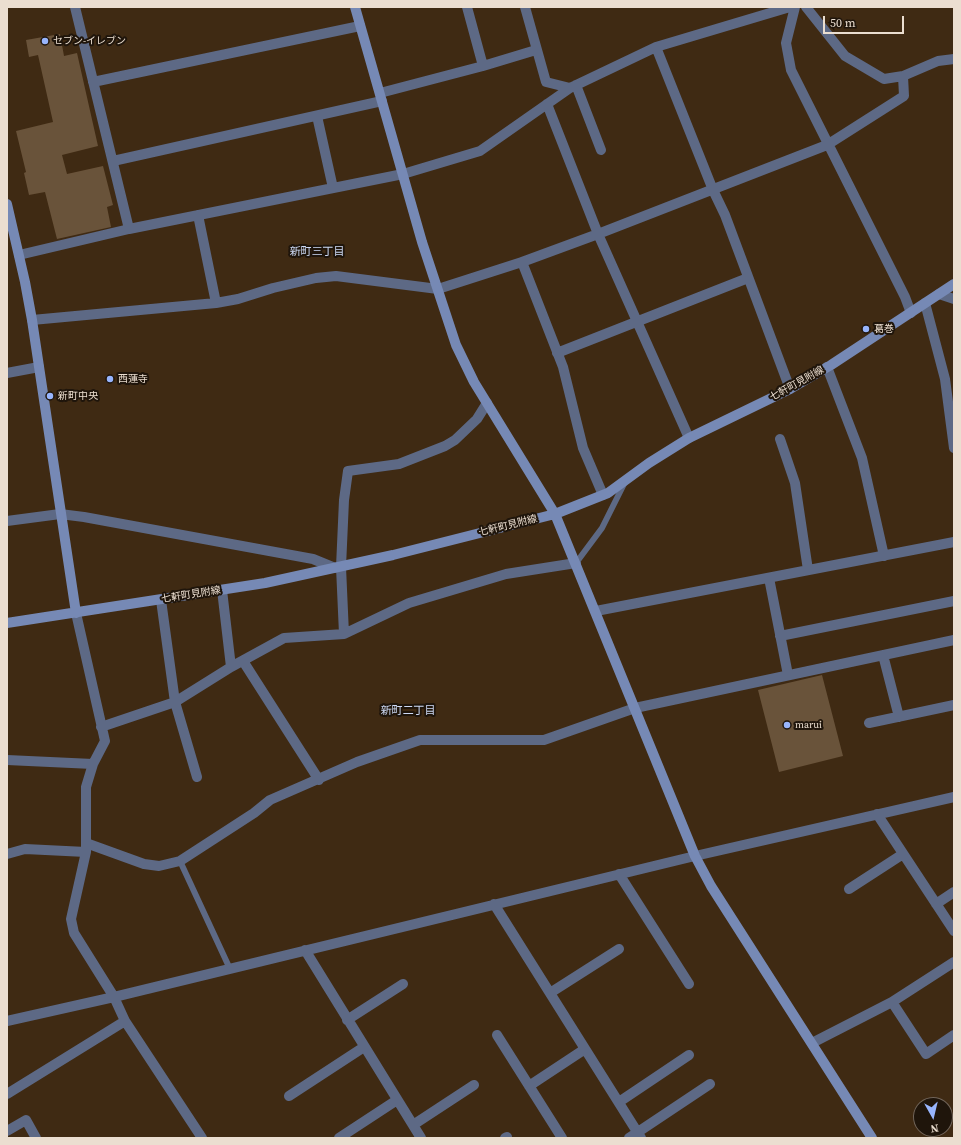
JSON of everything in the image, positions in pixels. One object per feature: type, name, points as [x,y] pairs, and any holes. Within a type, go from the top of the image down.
[{"type":"street","points":[[75,7],[129,229]]},
{"type":"street","points":[[355,7],[422,242],[456,345],[474,382],[555,514],[695,856],[711,886],[872,1138]]},
{"type":"street","points":[[466,7],[483,66]]},
{"type":"street","points":[[525,7],[546,82],[573,87]]},
{"type":"street","points":[[19,255],[129,229],[403,174],[480,151],[573,87],[656,47],[790,7]]},
{"type":"street","points":[[795,7],[786,43],[791,70],[827,145],[905,297],[911,313]]},
{"type":"street","points":[[806,7],[845,56],[884,79],[902,76],[938,61],[954,59]]},
{"type":"street","points":[[93,82],[360,26]]},
{"type":"street","points":[[656,47],[713,190],[725,215],[790,389]]},
{"type":"street","points":[[113,162],[317,116],[536,50]]},
{"type":"street","points":[[32,320],[216,303],[238,299],[273,288],[316,278],[336,276],[438,289],[522,262],[598,234],[827,145],[904,96],[902,76]]},
{"type":"street","points":[[573,87],[601,150]]},
{"type":"street","points":[[547,104],[598,234],[690,438]]},
{"type":"street","points":[[317,116],[333,188]]},
{"type":"street","points":[[7,204],[11,234],[19,255],[32,320],[76,613],[105,741],[93,764],[86,787],[86,847],[71,920],[74,933],[114,997],[125,1021],[202,1138]]},
{"type":"street","points":[[198,215],[216,303]]},
{"type":"street","points":[[522,262],[563,367],[583,448],[602,495]]},
{"type":"street","points":[[557,352],[748,278]]},
{"type":"street","name":"七軒町見附線","points":[[7,623],[222,590],[338,567],[555,514],[602,495],[690,438],[790,389],[827,367],[954,284]]},
{"type":"street","points":[[939,294],[954,299]]},
{"type":"street","points":[[925,303],[945,379],[954,448]]},
{"type":"street","points":[[7,373],[39,367]]},
{"type":"street","points":[[827,367],[862,458],[884,556]]},
{"type":"street","points":[[344,634],[338,567],[348,472],[399,464],[444,446],[455,440],[477,419],[487,403]]},
{"type":"street","points":[[780,439],[794,483],[808,570]]},
{"type":"street","points":[[7,521],[60,514],[306,557],[338,567]]},
{"type":"street","points":[[596,611],[954,542]]},
{"type":"street","points":[[101,727],[175,702],[231,667],[284,638],[344,634],[409,603],[506,574],[576,563]]},
{"type":"street","points":[[769,578],[788,675]]},
{"type":"street","points":[[222,590],[231,667]]},
{"type":"street","points":[[161,600],[175,702],[197,777]]},
{"type":"street","points":[[780,636],[954,601]]},
{"type":"street","points":[[7,854],[25,849],[86,847],[144,864],[159,866],[180,861],[254,813],[270,800],[319,780],[357,762],[420,740],[544,740],[634,708],[954,640]]},
{"type":"street","points":[[883,655],[898,717]]},
{"type":"street","points":[[243,661],[319,780]]},
{"type":"street","points":[[869,723],[954,704]]},
{"type":"street","points":[[7,760],[93,764]]},
{"type":"street","points":[[7,1021],[114,997],[695,856],[954,797]]},
{"type":"street","points":[[877,814],[954,931]]},
{"type":"street","points":[[849,889],[903,854]]},
{"type":"street","points":[[619,874],[689,984]]},
{"type":"street","points":[[936,904],[954,892]]},
{"type":"street","points":[[494,904],[619,1102],[636,1136],[710,1084]]},
{"type":"street","points":[[550,993],[619,949]]},
{"type":"street","points":[[305,950],[421,1138]]},
{"type":"street","points":[[812,1043],[892,1002],[954,962]]},
{"type":"street","points":[[347,1020],[403,984]]},
{"type":"street","points":[[892,1002],[926,1054],[954,1035]]},
{"type":"street","points":[[7,1094],[125,1021]]},
{"type":"street","points":[[497,1035],[562,1138]]},
{"type":"street","points":[[290,1096],[364,1046]]},
{"type":"street","points":[[529,1086],[585,1049]]},
{"type":"street","points":[[619,1102],[689,1055]]},
{"type":"street","points":[[413,1125],[474,1085]]},
{"type":"street","points":[[339,1138],[397,1100]]},
{"type":"street","points":[[7,1131],[26,1120],[36,1138]]},
{"type":"lane","points":[[576,563],[602,528],[627,479]]},
{"type":"lane","points":[[180,861],[230,968]]},
{"type":"building","points":[[60,34],[64,56],[77,53],[98,146],[62,155],[67,174],[103,166],[113,205],[107,207],[111,227],[57,239],[45,192],[29,195],[24,173],[26,172],[16,131],[53,122],[38,55],[29,57],[26,40]]},
{"type":"building","points":[[822,675],[843,756],[779,772],[758,690]]},
{"type":"place","name":"セブン-イレブン","points":[[45,41]]},
{"type":"place","name":"葛巻","points":[[866,329]]},
{"type":"place","name":"西蓮寺","points":[[110,379]]},
{"type":"place","name":"新町中央","points":[[50,396]]},
{"type":"place","name":"marui","points":[[787,725]]},
{"type":"district","name":"新町三丁目","points":[[317,252]]},
{"type":"district","name":"新町二丁目","points":[[408,711]]}]
